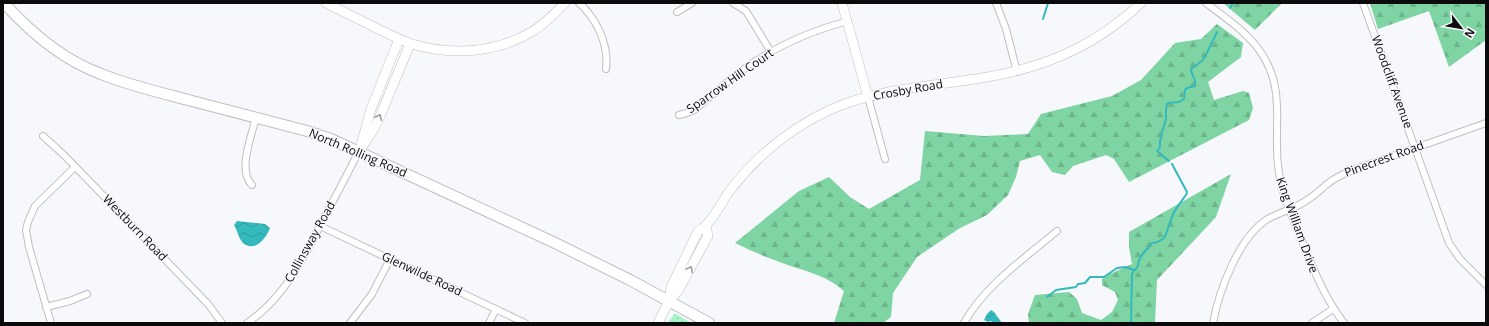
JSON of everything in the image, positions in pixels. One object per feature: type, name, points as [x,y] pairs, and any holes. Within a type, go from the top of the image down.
[{"type":"main road","name":"North Rolling Road","points":[[4,3],[26,27],[42,40],[61,54],[100,74],[142,87],[307,131],[331,139],[553,242],[709,323]]},
{"type":"street","points":[[326,3],[410,44],[441,50],[471,51],[504,44],[534,30],[565,3]]},
{"type":"street","points":[[579,3],[590,14],[600,32],[606,55],[606,69]]},
{"type":"street","points":[[677,12],[692,3]]},
{"type":"street","points":[[733,3],[746,11],[770,52]]},
{"type":"street","points":[[842,3],[885,159]]},
{"type":"street","points":[[996,3],[1006,29],[1017,72]]},
{"type":"street","name":"Crosby Road","points":[[658,323],[669,301],[671,288],[698,231],[706,226],[726,196],[742,176],[773,145],[812,119],[831,109],[868,96],[902,89],[1017,72],[1060,57],[1081,47],[1114,26],[1141,3]]},
{"type":"street","name":"King William Drive","points":[[1206,3],[1251,39],[1271,71],[1276,89],[1278,106],[1276,155],[1279,174],[1289,209],[1317,278],[1333,309],[1344,323]]},
{"type":"street","name":"Woodcliff Avenue","points":[[1364,3],[1448,243],[1460,259],[1486,285]]},
{"type":"street","name":"Sparrow Hill Court","points":[[679,115],[694,110],[744,69],[770,52],[799,37],[827,26],[848,21]]},
{"type":"street","name":"Collinsway Road","points":[[359,151],[365,127],[399,39]]},
{"type":"street","name":"Collinsway Road","points":[[247,323],[265,309],[284,288],[300,263],[359,151],[374,129],[410,44]]},
{"type":"street","points":[[252,185],[247,178],[246,166],[256,117]]},
{"type":"street","name":"Pinecrest Road","points":[[1213,323],[1224,285],[1238,254],[1251,233],[1266,221],[1308,200],[1338,176],[1486,123]]},
{"type":"street","name":"Westburn Road","points":[[43,136],[75,166],[208,304],[222,323]]},
{"type":"street","points":[[51,323],[29,247],[26,230],[35,206],[75,166]]},
{"type":"street","name":"Glenwilde Road","points":[[320,226],[525,323]]},
{"type":"street","points":[[964,323],[976,304],[988,290],[1057,231]]},
{"type":"street","points":[[354,322],[372,294],[390,259]]},
{"type":"street","points":[[46,307],[70,301],[87,294]]},
{"type":"street","points":[[489,323],[496,309]]},
{"type":"street","points":[[1312,323],[1333,309]]},
{"type":"green space","points":[[1223,3],[1282,3],[1255,30]]},
{"type":"green space","points":[[1370,3],[1486,3],[1486,40],[1449,67],[1429,11],[1378,29]]},
{"type":"green space","points":[[1217,24],[1243,43],[1241,57],[1208,82],[1214,100],[1243,91],[1249,93],[1253,108],[1249,120],[1129,182],[1114,159],[1106,155],[1073,166],[1065,175],[1052,172],[1040,155],[1020,161],[1016,177],[1008,195],[987,215],[960,228],[917,257],[893,293],[891,317],[883,323],[834,323],[844,291],[830,281],[753,252],[735,243],[799,191],[829,177],[850,197],[869,209],[920,180],[925,131],[984,136],[1028,134],[1041,114],[1112,96],[1141,80],[1175,43],[1201,39]]},
{"type":"green space","points":[[1231,174],[1216,217],[1157,280],[1155,323],[1029,323],[1028,314],[1035,295],[1069,292],[1077,299],[1082,313],[1101,320],[1112,312],[1118,300],[1115,292],[1102,285],[1102,279],[1132,264],[1129,247],[1129,232]]},
{"type":"green space","points":[[674,314],[676,314],[691,323],[668,323]]},
{"type":"water","points":[[237,221],[265,224],[270,228],[260,243],[247,246],[239,237],[234,225]]},
{"type":"water","points":[[991,310],[1002,323],[994,323],[991,321],[988,322],[984,320]]},
{"type":"waterway","points":[[1043,19],[1048,3]]},
{"type":"waterway","points":[[1230,8],[1233,3]]},
{"type":"waterway","points":[[1169,161],[1157,151],[1160,147],[1161,136],[1166,119],[1167,105],[1168,103],[1179,102],[1184,99],[1185,90],[1195,86],[1191,69],[1202,61],[1217,32]]},
{"type":"waterway","points":[[1131,323],[1132,274],[1138,266],[1141,256],[1152,243],[1157,242],[1164,237],[1173,214],[1187,192],[1172,164]]},
{"type":"waterway","points":[[1047,297],[1056,290],[1076,287],[1078,284],[1085,283],[1090,277],[1104,277],[1117,268],[1125,267],[1134,270]]}]
